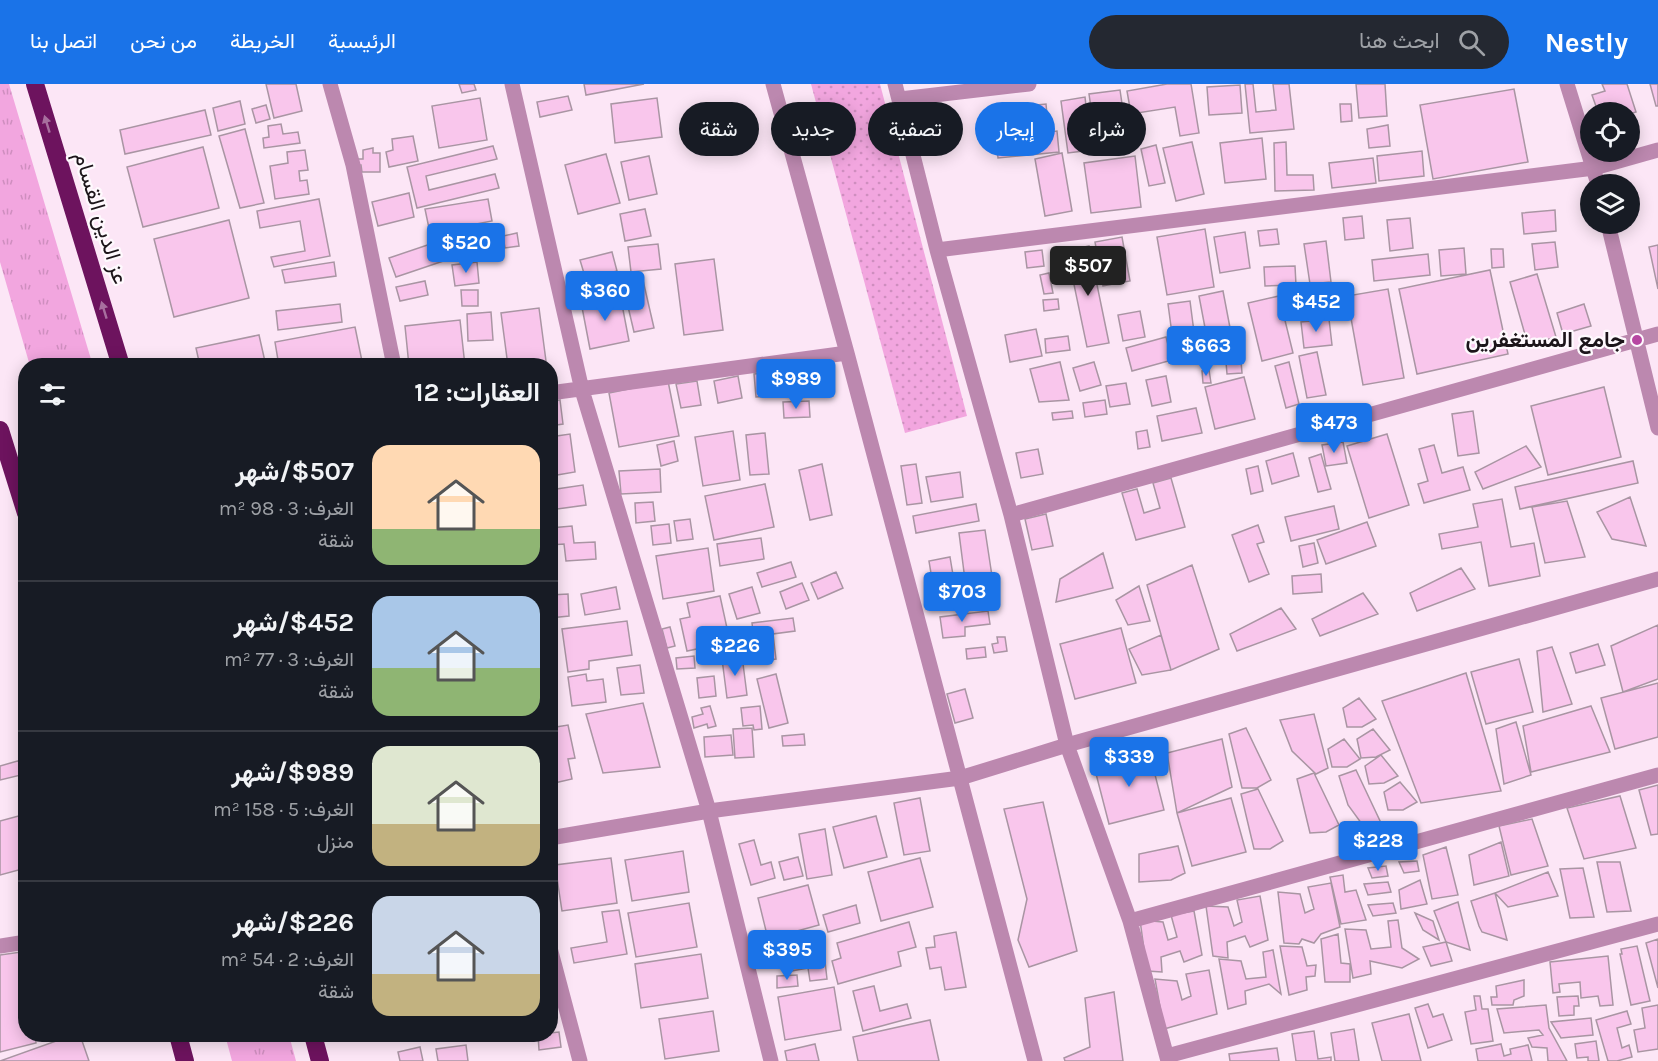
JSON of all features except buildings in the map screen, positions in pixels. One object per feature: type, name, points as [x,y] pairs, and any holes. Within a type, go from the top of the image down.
[{"type":"highway","name":"عز الدين القسام","points":[[35,84],[119,358]]},
{"type":"highway","points":[[0,430],[3,452],[18,492]]},
{"type":"highway","points":[[180,1042],[185,1061]]},
{"type":"highway","points":[[315,1042],[320,1061]]},
{"type":"street","points":[[330,84],[353,165],[392,358]]},
{"type":"street","points":[[512,84],[582,390],[709,812],[771,1061]]},
{"type":"street","points":[[773,84],[848,353],[1035,1061]]},
{"type":"street","points":[[895,84],[1011,515],[1067,745],[1130,921],[1167,1059],[1658,924]]},
{"type":"street","points":[[900,99],[1029,84]]},
{"type":"street","points":[[1567,84],[1596,174]]},
{"type":"street","points":[[938,250],[1594,168],[1658,150]]},
{"type":"street","points":[[1610,234],[1658,428]]},
{"type":"street","points":[[1011,515],[1658,334]]},
{"type":"street","points":[[558,392],[848,353]]},
{"type":"street","points":[[558,837],[709,812],[960,778],[1067,745],[1658,579]]},
{"type":"street","points":[[1130,921],[1658,774]]},
{"type":"street","points":[[0,946],[18,943]]},
{"type":"street","points":[[558,978],[580,1061]]},
{"type":"green space","points":[[0,84],[9,84],[91,358],[28,358],[0,262]]},
{"type":"green space","points":[[811,84],[880,84],[885,102],[868,102],[868,156],[899,156],[967,416],[905,433],[830,156],[856,156],[856,102],[816,102]]},
{"type":"green space","points":[[227,1042],[291,1042],[296,1061],[232,1061]]},
{"type":"place","name":"جامع المستغفرين","points":[[1637,340]]}]
